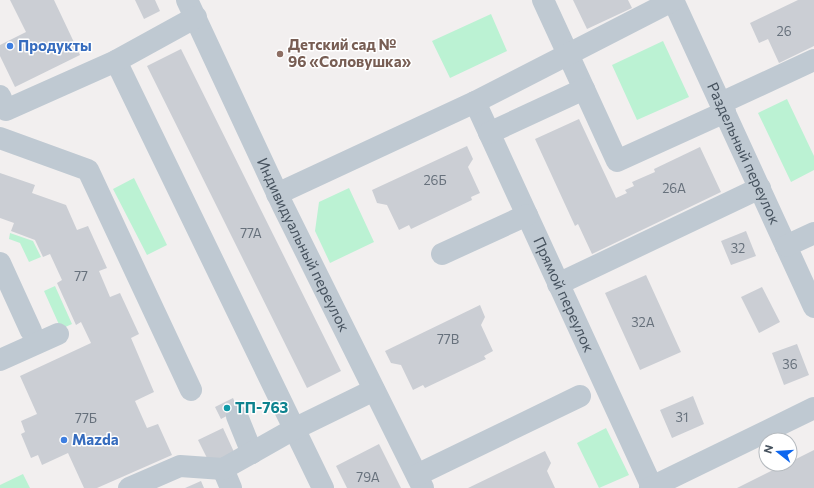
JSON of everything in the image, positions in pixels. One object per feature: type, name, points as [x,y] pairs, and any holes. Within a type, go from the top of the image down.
[{"type":"street","points":[[543,0],[617,161],[814,60]]},
{"type":"street","points":[[277,194],[475,102],[674,0]]},
{"type":"street","name":"Раздельный переулок","points":[[674,0],[814,307]]},
{"type":"street","points":[[0,96],[6,110],[116,62],[192,9]]},
{"type":"street","name":"Индивидуальный переулок","points":[[192,9],[277,194],[420,482]]},
{"type":"street","points":[[116,62],[323,488]]},
{"type":"street","points":[[489,132],[584,89]]},
{"type":"street","name":"Прямой переулок","points":[[475,102],[651,488]]},
{"type":"street","points":[[0,138],[88,170],[191,390]]},
{"type":"street","points":[[558,284],[760,188]]},
{"type":"street","points":[[442,254],[527,216]]},
{"type":"street","points":[[786,246],[814,233]]},
{"type":"street","points":[[0,263],[31,331]]},
{"type":"street","points":[[0,360],[58,334]]},
{"type":"street","points":[[129,488],[180,466],[227,479],[252,453],[294,428],[374,390]]},
{"type":"street","points":[[420,482],[580,396]]},
{"type":"street","points":[[651,488],[814,408]]},
{"type":"street","points":[[237,416],[252,453]]},
{"type":"green space","points":[[491,14],[507,51],[450,78],[432,41]]},
{"type":"green space","points":[[663,41],[689,97],[637,120],[612,65]]},
{"type":"green space","points":[[787,99],[814,156],[814,170],[791,182],[758,113]]},
{"type":"green space","points":[[134,178],[167,245],[147,255],[113,189]]},
{"type":"green space","points":[[349,188],[374,242],[330,263],[315,231],[319,202]]},
{"type":"green space","points":[[10,233],[33,241],[41,257],[29,262],[20,243],[9,239]]},
{"type":"green space","points":[[55,286],[72,324],[61,329],[44,291]]},
{"type":"green space","points":[[606,428],[629,475],[599,488],[577,443]]},
{"type":"green space","points":[[23,474],[30,488],[0,488],[0,485]]},
{"type":"building","points":[[10,0],[54,0],[80,55],[15,87],[0,56],[0,45],[26,32]]},
{"type":"building","points":[[135,0],[155,0],[160,11],[144,19]]},
{"type":"building","points":[[573,0],[628,0],[632,8],[587,29]]},
{"type":"building","points":[[798,0],[814,0],[814,46],[779,63],[768,39],[759,43],[750,23]]},
{"type":"building","points":[[181,49],[341,371],[307,388],[147,66]]},
{"type":"building","points":[[579,119],[616,198],[627,193],[625,190],[634,186],[632,182],[655,172],[654,169],[700,147],[721,192],[592,254],[578,224],[575,226],[535,139]]},
{"type":"building","points":[[467,146],[473,159],[468,167],[480,193],[471,197],[472,200],[411,229],[409,225],[399,230],[387,205],[377,203],[372,190]]},
{"type":"building","points":[[0,173],[35,185],[32,193],[66,205],[77,230],[88,226],[107,268],[99,271],[110,297],[120,293],[139,334],[131,338],[154,392],[135,401],[147,428],[158,424],[172,455],[97,488],[84,488],[68,453],[42,465],[38,455],[31,458],[21,434],[25,432],[21,421],[37,414],[20,376],[91,343],[81,322],[76,325],[57,283],[62,280],[50,254],[43,257],[35,240],[11,231],[14,223],[0,218]]},
{"type":"building","points":[[746,231],[756,256],[731,265],[721,241]]},
{"type":"building","points":[[646,275],[681,352],[640,370],[605,293]]},
{"type":"building","points":[[762,287],[780,322],[759,333],[741,297]]},
{"type":"building","points":[[480,305],[485,317],[481,325],[493,351],[484,356],[486,359],[425,388],[423,385],[413,390],[401,365],[391,363],[385,351]]},
{"type":"building","points":[[797,344],[809,375],[784,385],[772,353]]},
{"type":"building","points":[[693,396],[704,424],[672,438],[660,410]]},
{"type":"building","name":"ТП-763","points":[[233,398],[238,410],[221,419],[215,407]]},
{"type":"building","points":[[223,428],[234,452],[210,464],[198,440]]},
{"type":"building","points":[[379,444],[401,488],[347,488],[336,466]]},
{"type":"building","points":[[814,450],[814,488],[737,488],[769,472],[798,472],[798,458]]},
{"type":"building","points":[[545,451],[551,463],[547,471],[555,488],[468,488]]},
{"type":"building","points":[[201,481],[204,488],[185,488]]},
{"type":"place","name":"Продукты","points":[[10,46]]},
{"type":"place","name":"Детский сад № 96 «Соловушка»","points":[[280,54]]},
{"type":"place","name":"ТП-763","points":[[227,408]]},
{"type":"place","name":"Mazda","points":[[64,440]]}]
